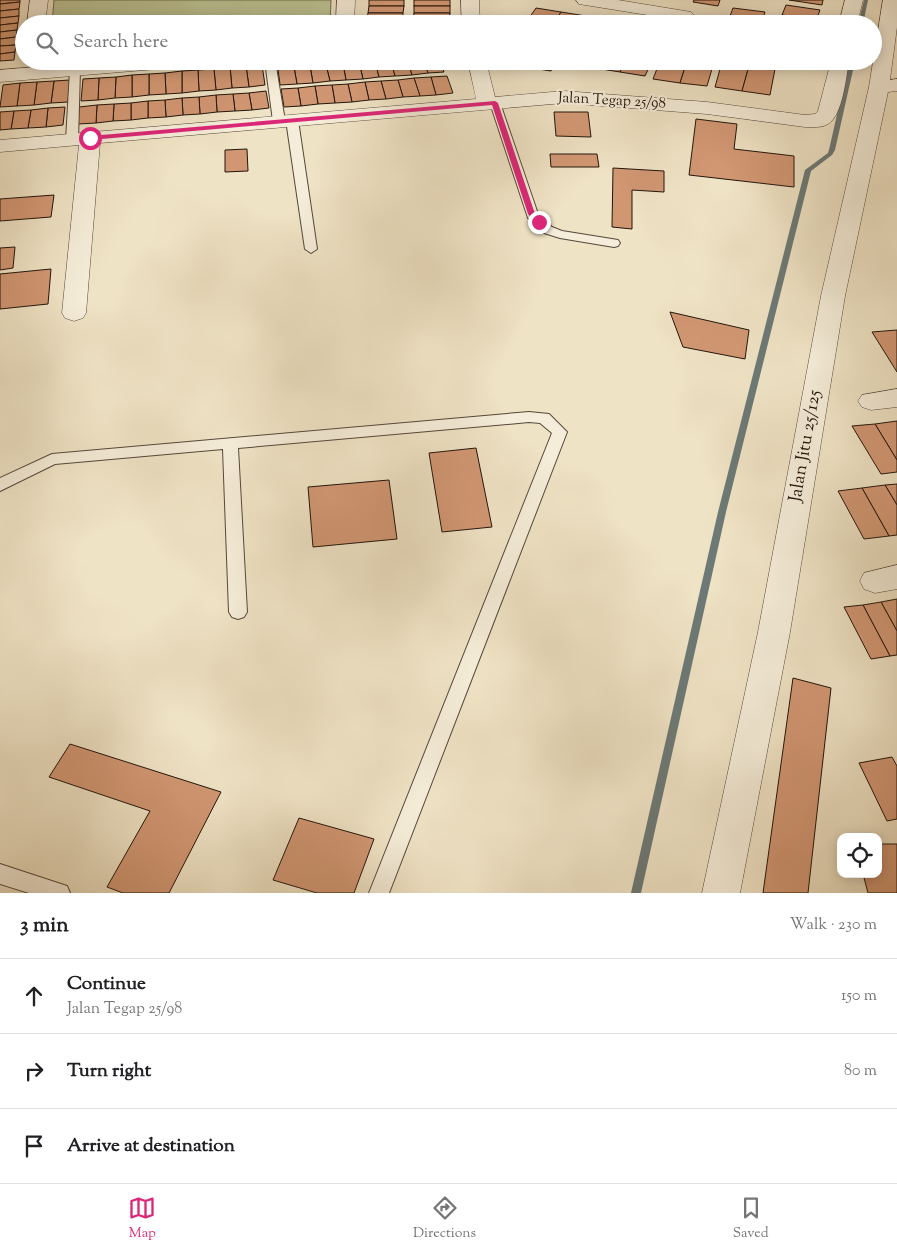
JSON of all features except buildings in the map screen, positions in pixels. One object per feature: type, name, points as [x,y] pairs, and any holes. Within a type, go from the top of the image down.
[{"type":"street","points":[[37,15],[39,0]]},
{"type":"street","points":[[345,15],[346,0]]},
{"type":"street","points":[[470,0],[471,15]]},
{"type":"street","points":[[585,0],[679,15]]},
{"type":"street","points":[[850,15],[854,0]]},
{"type":"street","name":"Jalan Jitu 25/125","points":[[721,893],[774,632],[833,296],[888,86],[892,0]]},
{"type":"street","points":[[0,76],[22,70]]},
{"type":"street","points":[[480,70],[491,103]]},
{"type":"street","name":"Jalan Tegap 25/98","points":[[0,146],[564,97],[707,108],[805,121],[821,120],[828,113],[838,70]]},
{"type":"street","points":[[74,313],[81,139]]},
{"type":"street","points":[[871,401],[897,398]]},
{"type":"lane","points":[[75,70],[81,139]]},
{"type":"lane","points":[[272,70],[286,121],[310,248]]},
{"type":"lane","points":[[491,103],[532,214],[548,230],[560,234],[614,243]]},
{"type":"lane","points":[[0,484],[52,459],[529,417],[544,418],[560,432],[379,893]]},
{"type":"lane","points":[[230,443],[238,612]]},
{"type":"lane","points":[[0,874],[60,893]]},
{"type":"green space","points":[[54,0],[331,0],[330,15],[53,15]]},
{"type":"waterway","points":[[862,15],[866,0]]},
{"type":"waterway","points":[[636,893],[722,512],[808,170],[830,154],[832,150],[850,70]]},
{"type":"route","points":[[90,138],[495,103],[532,214],[539,222]]}]
